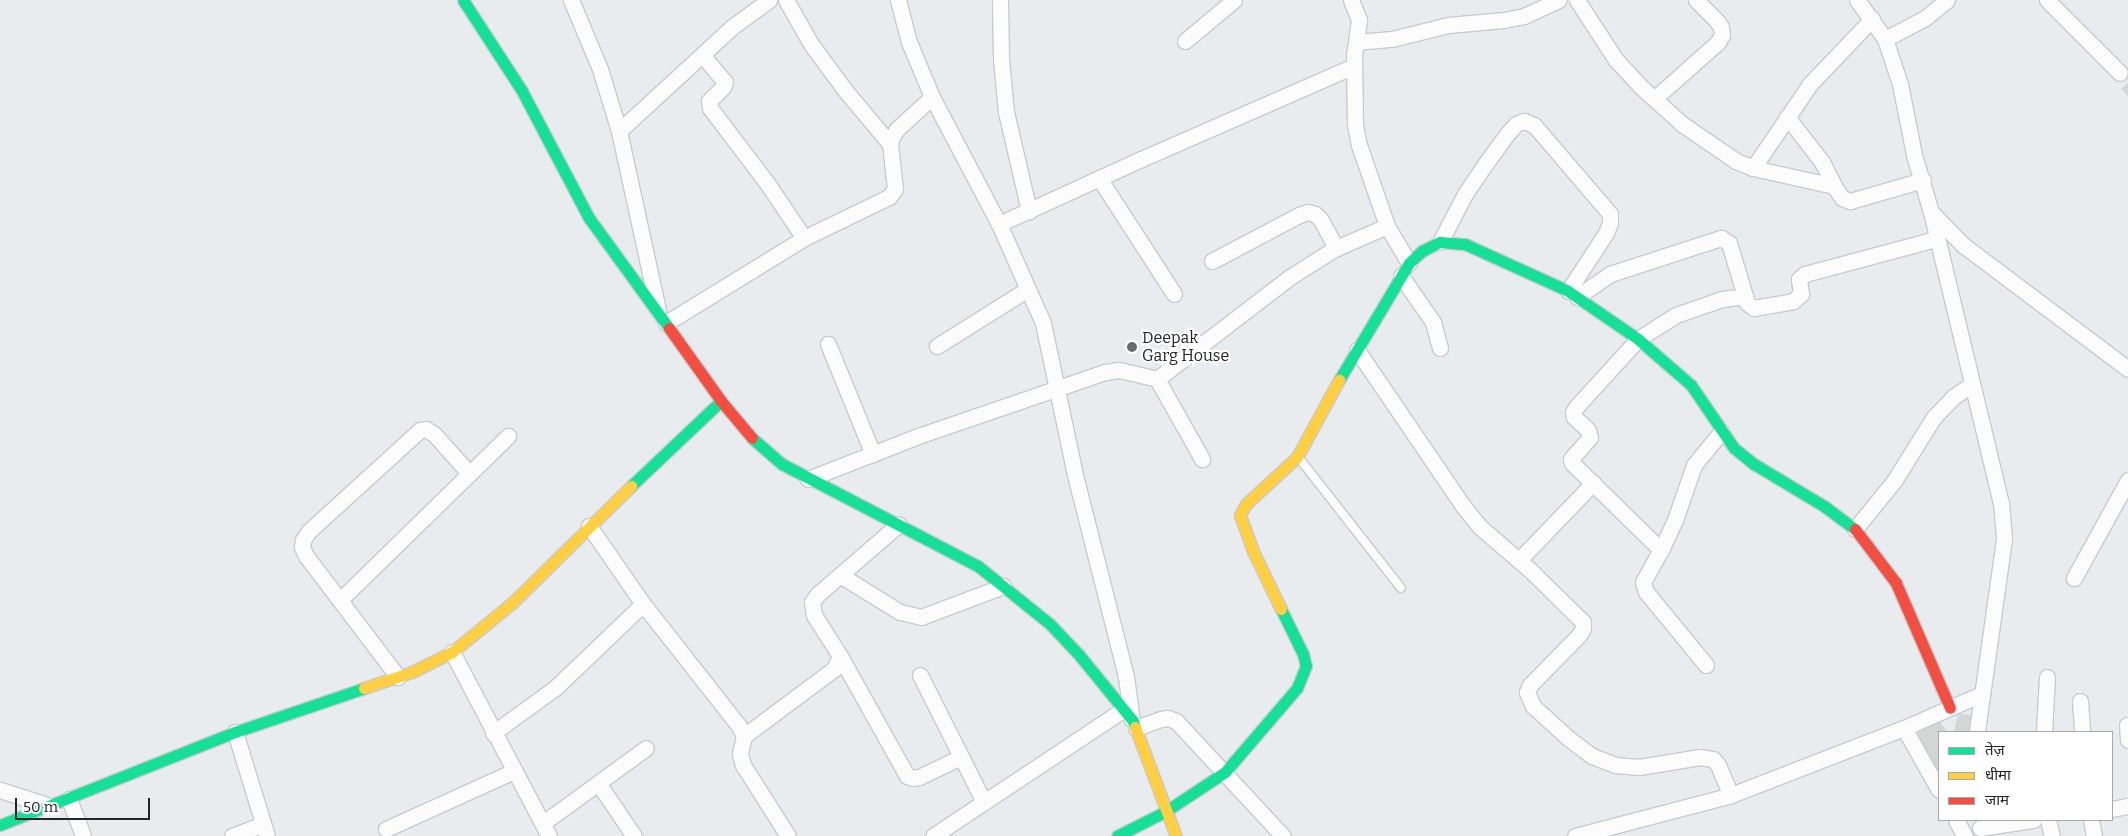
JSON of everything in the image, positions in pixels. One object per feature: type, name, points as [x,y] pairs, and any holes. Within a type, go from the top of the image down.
[{"type":"street","points":[[463,0],[522,91],[590,218],[721,401],[755,441],[782,464],[808,479],[978,566],[1050,624],[1131,719]]},
{"type":"street","points":[[571,0],[600,69],[619,131],[662,318]]},
{"type":"street","points":[[619,131],[703,56],[742,18],[769,0]]},
{"type":"street","points":[[786,0],[811,44],[844,89],[890,144]]},
{"type":"street","points":[[898,0],[908,42],[932,98],[999,224],[1043,323],[1075,475],[1126,677],[1131,719],[1176,836]]},
{"type":"street","points":[[1000,0],[1001,59],[1006,112],[1029,211]]},
{"type":"street","points":[[1185,41],[1234,0]]},
{"type":"street","points":[[1351,0],[1359,20],[1354,66],[1355,125],[1365,167],[1387,226],[1409,263]]},
{"type":"street","points":[[1356,42],[1392,39],[1448,24],[1504,20],[1524,16],[1559,0]]},
{"type":"street","points":[[1577,0],[1616,60],[1654,99],[1709,145],[1753,168],[1834,186]]},
{"type":"street","points":[[1654,99],[1718,42],[1722,35],[1721,27],[1717,21],[1696,0]]},
{"type":"street","points":[[1857,0],[1885,40],[1900,84],[1914,155],[1931,212],[1971,385],[2001,503],[2004,539],[1977,731]]},
{"type":"street","points":[[1885,40],[1925,18],[1947,0]]},
{"type":"street","points":[[2047,0],[2120,73]]},
{"type":"street","points":[[1753,168],[1810,84],[1872,19]]},
{"type":"street","points":[[703,56],[725,82],[709,101],[710,108],[767,183],[804,238]]},
{"type":"street","points":[[999,224],[1354,66]]},
{"type":"street","points":[[662,318],[804,238],[889,197],[895,189],[890,144],[897,129],[932,98]]},
{"type":"street","points":[[1787,117],[1822,162],[1842,198],[1850,201],[1922,180]]},
{"type":"street","points":[[1440,242],[1466,194],[1486,163],[1516,124],[1524,121],[1534,126],[1610,214],[1610,223],[1606,233],[1573,294]]},
{"type":"street","points":[[1099,178],[1174,294]]},
{"type":"street","points":[[1212,261],[1308,212],[1315,214],[1321,220],[1336,248]]},
{"type":"street","points":[[1931,212],[1963,245],[2128,369]]},
{"type":"street","points":[[1156,379],[1290,277],[1336,248],[1387,226]]},
{"type":"street","points":[[1573,294],[1610,274],[1721,238],[1729,243],[1745,296],[1750,306],[1754,308],[1793,300],[1801,294],[1799,279],[1805,274],[1936,239]]},
{"type":"street","points":[[1117,836],[1166,811],[1225,772],[1296,688],[1306,666],[1303,654],[1253,551],[1240,514],[1246,504],[1298,457],[1400,276],[1409,263],[1422,251],[1440,242],[1465,244],[1573,294],[1638,339],[1691,384],[1706,405],[1720,432],[1754,464],[1824,506],[1855,529],[1896,583],[1950,708]]},
{"type":"street","points":[[1400,276],[1433,322],[1440,348]]},
{"type":"street","points":[[937,346],[1028,289]]},
{"type":"street","points":[[1661,550],[1572,463],[1573,455],[1590,437],[1588,430],[1577,421],[1573,412],[1638,339],[1676,315],[1722,299],[1745,296]]},
{"type":"street","points":[[828,344],[873,454]]},
{"type":"street","points":[[1357,350],[1463,506],[1480,527],[1519,560],[1579,616],[1583,628],[1530,685],[1527,692],[1533,706],[1568,738],[1592,756],[1615,765],[1639,766],[1700,757],[1713,759],[1718,765],[1731,795]]},
{"type":"street","points":[[808,479],[1057,387],[1105,372],[1119,370],[1156,379],[1202,459]]},
{"type":"street","points":[[1855,529],[1894,481],[1934,417],[1953,397],[1971,385]]},
{"type":"street","points":[[0,826],[47,805],[69,799],[125,774],[235,732],[398,676],[452,652],[512,603],[589,526],[721,401]]},
{"type":"street","points":[[398,676],[306,556],[302,547],[303,540],[309,531],[420,430],[426,429],[434,434],[470,473]]},
{"type":"street","points":[[1706,665],[1643,587],[1645,577],[1661,550],[1675,520],[1694,465],[1720,432]]},
{"type":"street","points":[[340,600],[508,436]]},
{"type":"street","points":[[2074,578],[2128,480]]},
{"type":"street","points":[[1519,560],[1593,483]]},
{"type":"street","points":[[899,524],[817,595],[812,602],[811,608],[907,776],[919,777],[961,757]]},
{"type":"street","points":[[589,526],[643,604],[739,726],[744,736],[740,754],[744,765],[788,836]]},
{"type":"street","points":[[840,575],[900,612],[921,616],[1004,586]]},
{"type":"street","points":[[493,733],[555,688],[643,604]]},
{"type":"street","points":[[452,652],[544,832],[598,783],[646,748]]},
{"type":"street","points":[[744,736],[834,670],[840,656]]},
{"type":"street","points":[[920,675],[984,802]]},
{"type":"street","points":[[2044,731],[2047,677]]},
{"type":"street","points":[[1575,836],[1731,795],[1904,728],[1982,694]]},
{"type":"street","points":[[2080,701],[2082,731]]},
{"type":"street","points":[[933,836],[984,802],[1131,719],[1168,718],[1176,721],[1283,836]]},
{"type":"street","points":[[1904,728],[1938,788]]},
{"type":"street","points":[[232,836],[265,830],[235,732]]},
{"type":"street","points":[[386,829],[514,771]]},
{"type":"street","points":[[598,783],[634,836]]},
{"type":"street","points":[[0,790],[47,805]]},
{"type":"street","points":[[69,799],[83,836]]},
{"type":"street","points":[[2113,809],[2128,806]]},
{"type":"street","points":[[1957,821],[1965,836]]},
{"type":"street","points":[[1981,828],[2026,821]]},
{"type":"street","points":[[2048,821],[2052,836]]},
{"type":"street","points":[[2091,821],[2094,836]]},
{"type":"lane","points":[[1298,457],[1401,588]]},
{"type":"building","points":[[2128,83],[2128,96],[2121,89]]},
{"type":"building","points":[[1958,714],[1971,715],[1971,731],[1954,731]]},
{"type":"building","points":[[1938,719],[1946,731],[1938,731],[1938,776],[1916,729]]},
{"type":"traffic: fast","points":[[463,0],[522,91],[589,218],[669,328]]},
{"type":"traffic: fast","points":[[1339,380],[1409,263],[1422,251],[1440,242],[1465,244],[1568,291],[1638,339],[1691,385],[1734,448],[1754,464],[1824,506],[1855,529]]},
{"type":"traffic: fast","points":[[631,486],[721,401]]},
{"type":"traffic: fast","points":[[752,438],[782,464],[978,566],[1050,624],[1080,656],[1133,721],[1135,727]]},
{"type":"traffic: fast","points":[[1117,836],[1166,811],[1225,772],[1297,688],[1306,666],[1303,654],[1281,609]]},
{"type":"traffic: fast","points":[[0,825],[235,732],[364,688]]},
{"type":"traffic: slow","points":[[1281,609],[1253,551],[1240,515],[1246,504],[1297,457],[1339,380]]},
{"type":"traffic: slow","points":[[364,688],[412,672],[452,652],[512,603],[631,486]]},
{"type":"traffic: slow","points":[[1135,727],[1176,836]]},
{"type":"traffic: jam","points":[[669,328],[721,401],[752,438]]},
{"type":"traffic: jam","points":[[1855,529],[1896,583],[1950,708]]},
{"type":"place","name":"Deepak Garg House","points":[[1132,347]]}]
